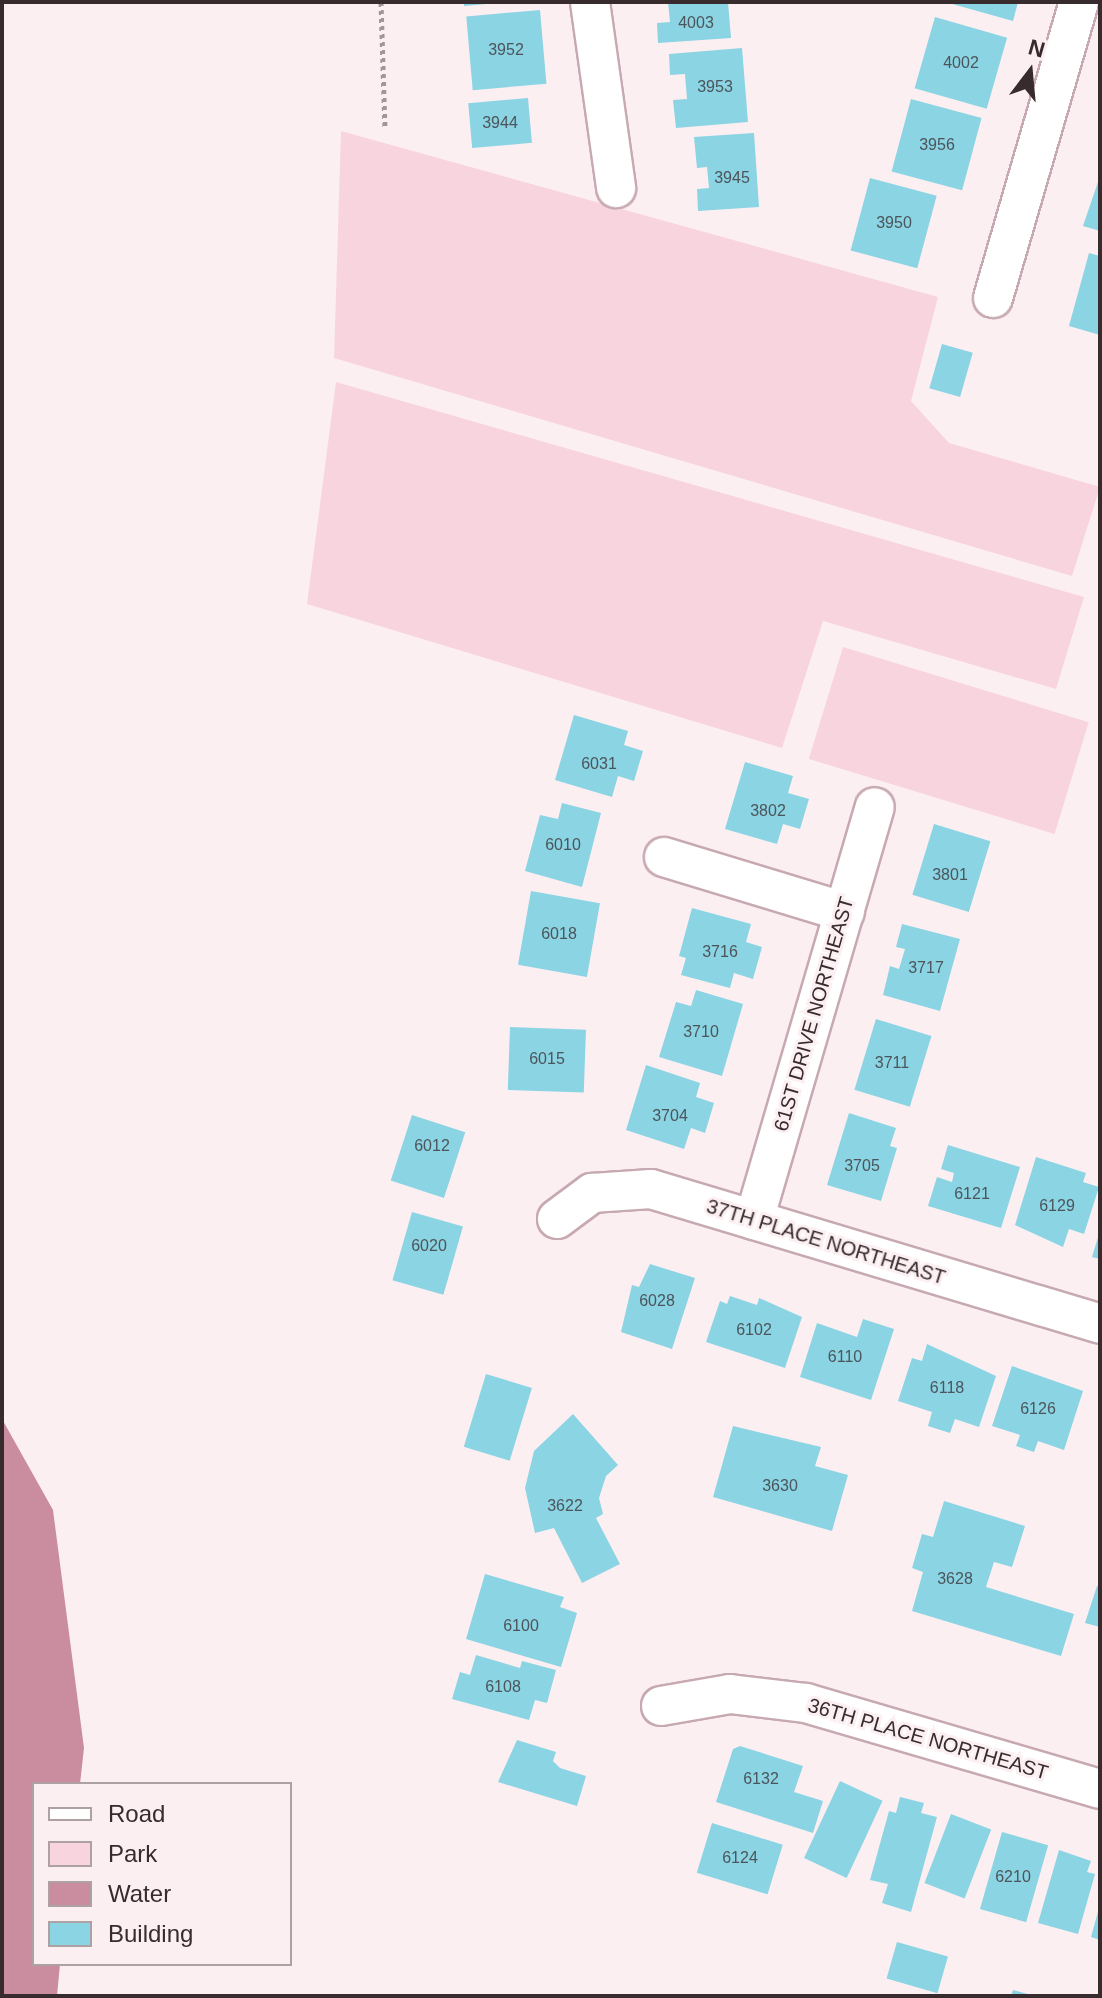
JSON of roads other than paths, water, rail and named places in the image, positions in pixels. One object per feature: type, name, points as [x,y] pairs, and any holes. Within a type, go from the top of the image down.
[{"type":"street","points":[[590,2],[616,188]]},
{"type":"street","points":[[993,298],[1079,2]]},
{"type":"street","name":"61ST DRIVE NORTHEAST","points":[[754,1220],[875,807]]},
{"type":"street","points":[[664,857],[845,912]]},
{"type":"street","name":"37TH PLACE NORTHEAST","points":[[557,1219],[592,1193],[651,1189],[1100,1324]]},
{"type":"street","name":"36TH PLACE NORTHEAST","points":[[661,1706],[730,1694],[806,1703],[1100,1789]]},
{"type":"water","points":[[2,1419],[53,1510],[84,1748],[80,1782],[32,1782],[32,1966],[60,1966],[57,1996],[2,1996]]}]
